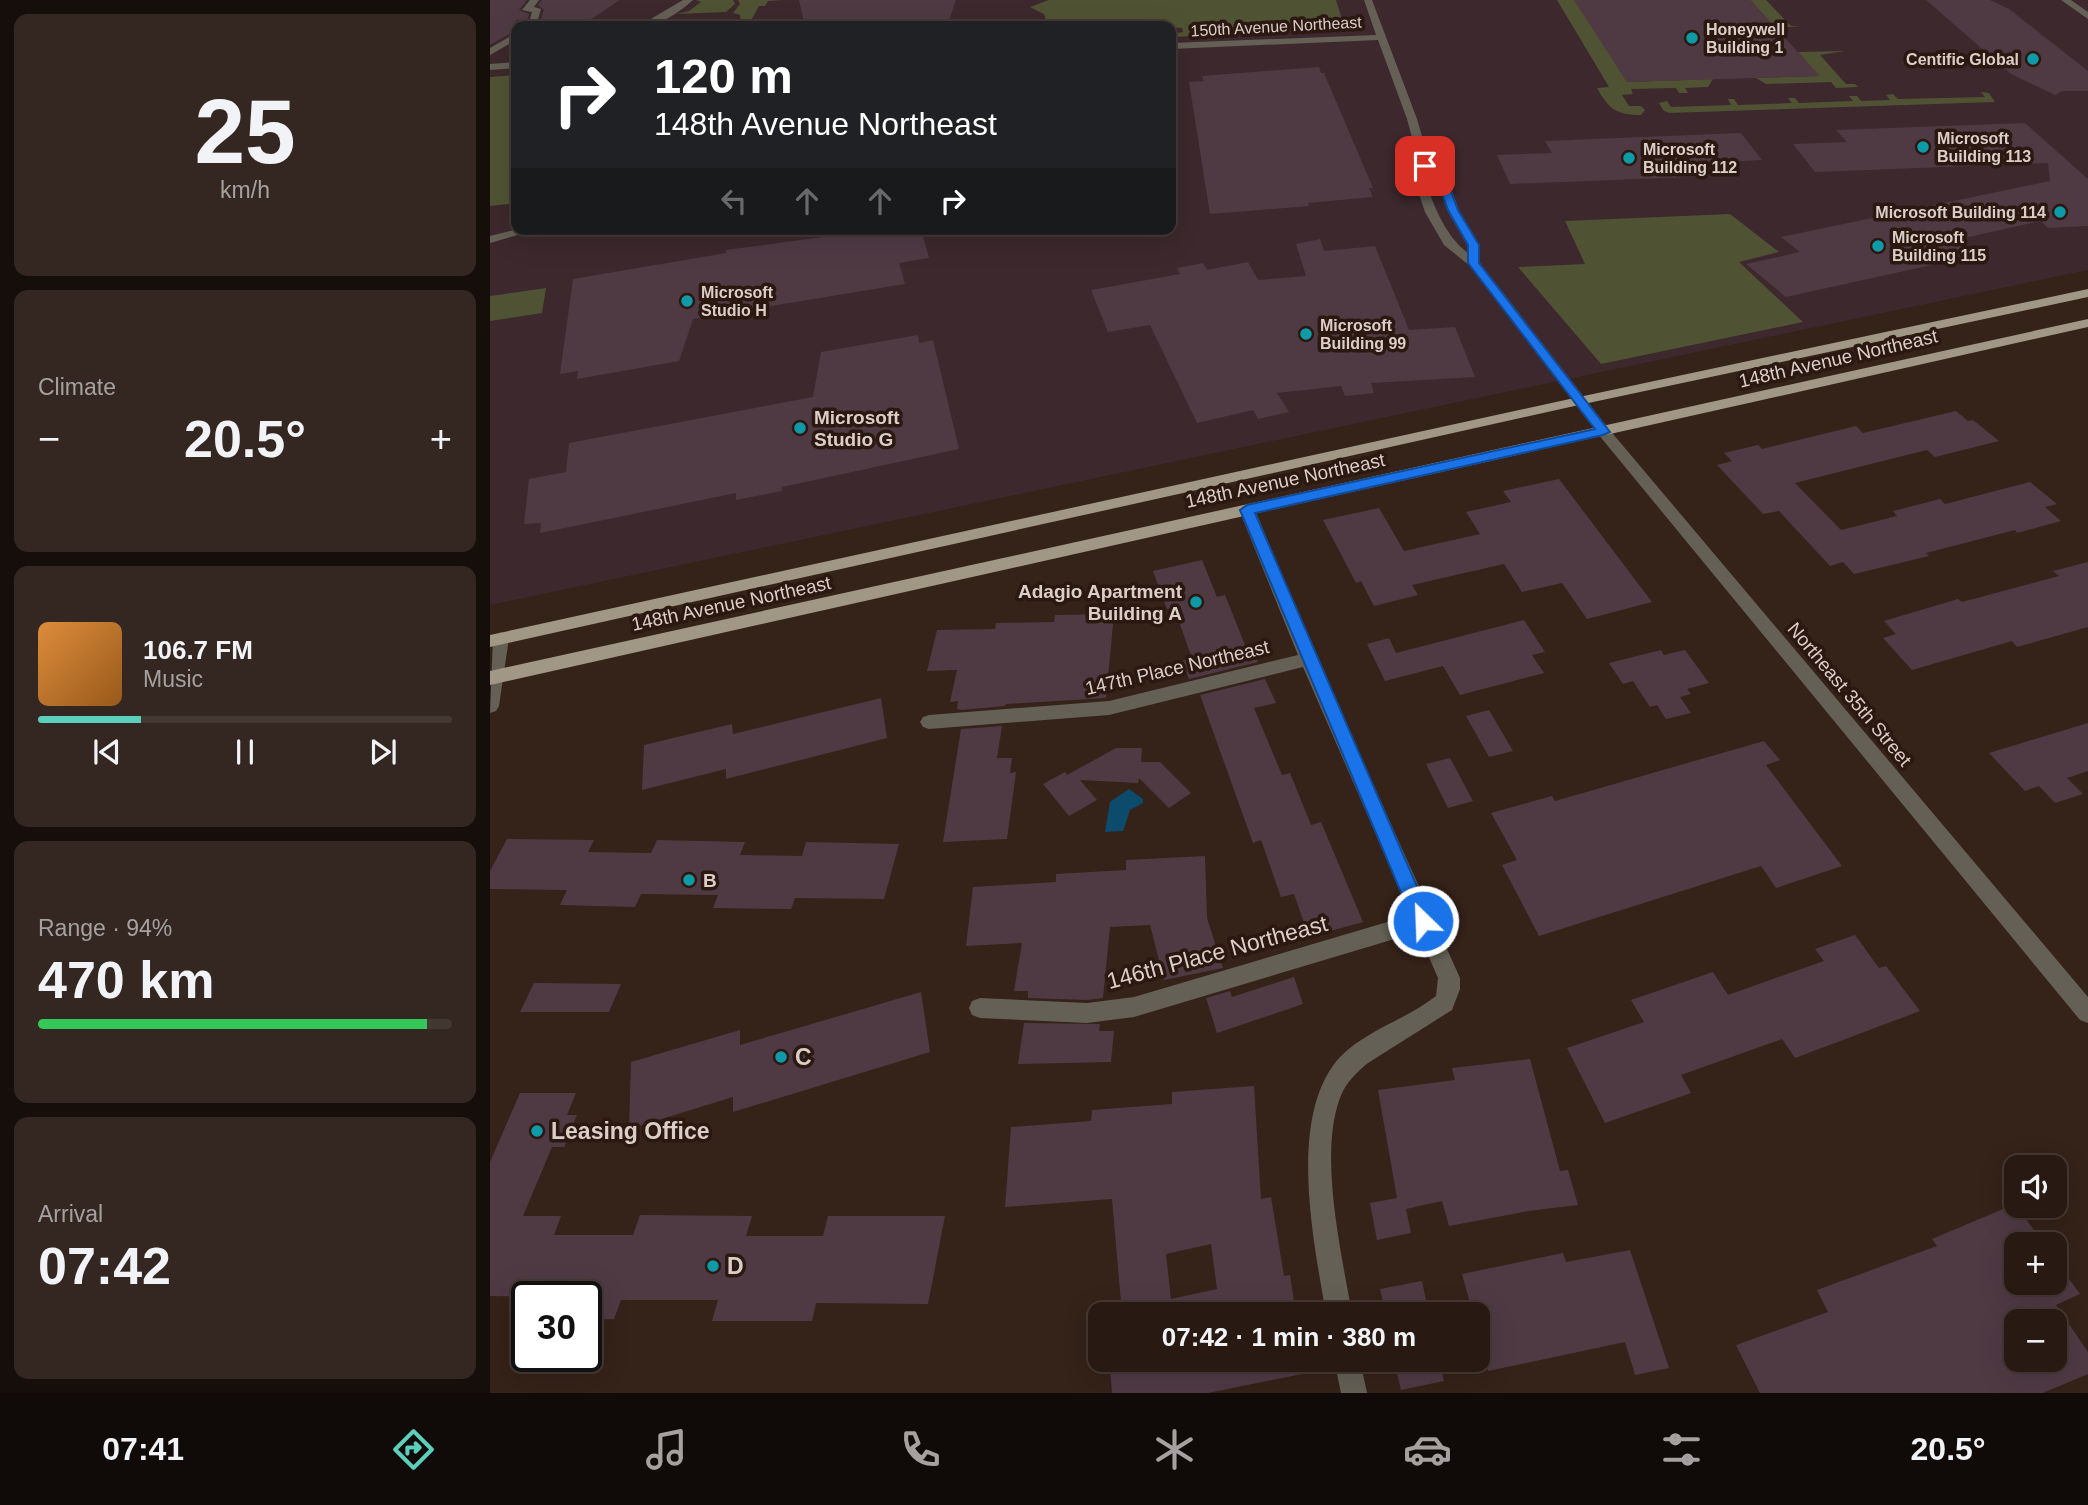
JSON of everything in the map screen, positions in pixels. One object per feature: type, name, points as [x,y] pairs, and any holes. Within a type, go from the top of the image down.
[{"type":"main road","name":"148th Avenue Northeast","points":[[495,640],[1579,401],[2088,293]]},
{"type":"main road","name":"148th Avenue Northeast","points":[[492,677],[2088,323]]},
{"type":"street","points":[[533,21],[537,9],[526,10],[535,0]]},
{"type":"street","points":[[653,21],[688,0]]},
{"type":"street","points":[[1368,0],[1412,119],[1425,166],[1441,176],[1453,210],[1473,245],[1474,263]]},
{"type":"street","points":[[2065,0],[2088,16]]},
{"type":"street","name":"150th Avenue Northeast","points":[[1176,46],[1382,37]]},
{"type":"street","points":[[490,52],[511,39]]},
{"type":"street","points":[[490,67],[511,65]]},
{"type":"street","points":[[1425,166],[1418,176],[1431,212],[1450,245],[1474,263]]},
{"type":"street","points":[[490,240],[511,234]]},
{"type":"street","name":"Northeast 35th Street","points":[[1474,263],[1603,432],[2088,1013]]},
{"type":"street","points":[[1247,510],[1308,659],[1449,978],[1448,996],[1437,1009],[1350,1063],[1326,1099],[1320,1161],[1330,1266],[1337,1302]]},
{"type":"street","points":[[490,706],[495,640]]},
{"type":"street","name":"147th Place Northeast","points":[[929,722],[1110,708],[1308,659]]},
{"type":"street","name":"146th Place Northeast","points":[[980,1008],[1087,1013],[1134,1007],[1423,921]]},
{"type":"street","points":[[1350,1372],[1354,1393]]},
{"type":"shaded area","points":[[490,0],[2088,0],[2088,270],[490,605]]},
{"type":"green space","points":[[696,0],[733,0],[735,4],[726,12],[676,14],[689,11],[701,2]]},
{"type":"green space","points":[[738,0],[783,0],[768,1],[765,6],[759,6],[752,19],[782,21],[741,21],[740,15],[733,13],[740,4]]},
{"type":"green space","points":[[1049,0],[1336,0],[1343,23],[1335,30],[1176,37],[1176,33],[1183,32],[1182,28],[1176,28],[1176,21],[1046,21],[1044,14],[1030,7]]},
{"type":"green space","points":[[1557,0],[1575,0],[1627,82],[1713,79],[1708,87],[1685,88],[1688,93],[1679,93],[1676,88],[1631,89],[1633,94],[1622,95],[1629,106],[1641,106],[1645,110],[1641,115],[1619,112],[1605,101],[1597,88],[1609,87]]},
{"type":"green space","points":[[1750,0],[1766,0],[1791,26],[1800,27],[1775,27]]},
{"type":"green space","points":[[1845,51],[1820,55],[1846,84],[1855,84],[1858,87],[1836,88],[1831,82],[1766,84],[1756,78],[1819,76],[1798,52]]},
{"type":"green space","points":[[511,75],[511,204],[490,206],[490,77]]},
{"type":"green space","points":[[1981,92],[1989,93],[1995,102],[1669,113],[1663,110],[1659,103],[1667,101],[1671,107],[1731,105],[1728,99],[1734,99],[1738,105],[1792,103],[1788,98],[1795,98],[1799,103],[1853,101],[1849,96],[1857,96],[1861,101],[1890,100],[1886,95],[1893,94],[1898,99],[1985,97]]},
{"type":"green space","points":[[1730,214],[1779,252],[1739,262],[1803,322],[1601,364],[1518,267],[1585,264],[1565,221]]},
{"type":"green space","points":[[546,288],[542,313],[490,321],[490,296]]},
{"type":"water","points":[[1129,789],[1143,799],[1143,803],[1130,810],[1123,831],[1105,832],[1110,802]]},
{"type":"building","points":[[490,0],[527,0],[519,10],[529,14],[527,21],[511,21],[511,33],[490,45]]},
{"type":"building","points":[[542,0],[620,0],[588,21],[540,21],[544,10],[538,5]]},
{"type":"building","points":[[799,0],[956,0],[949,21],[804,21]]},
{"type":"building","name":"Honeywell Building 1","points":[[1574,0],[1750,0],[1820,76],[1627,82]]},
{"type":"building","name":"Centific Global","points":[[1926,0],[1990,0],[2009,9],[2088,71],[2088,91],[2062,91],[2055,95],[2011,74]]},
{"type":"building","points":[[1319,67],[1321,73],[1324,73],[1373,188],[1369,188],[1373,197],[1308,203],[1309,206],[1210,214],[1189,82],[1204,81],[1202,76]]},
{"type":"building","points":[[2025,123],[2088,179],[2088,226],[2048,228],[2041,221],[1955,240],[1977,255],[1786,297],[1746,264],[1800,252],[1781,237],[2050,181],[2048,163],[1815,172],[1793,144],[1847,142],[1836,130]]},
{"type":"building","name":"Microsoft Building 112","points":[[1741,133],[1762,160],[1704,163],[1714,176],[1510,184],[1497,155],[1552,153],[1545,141]]},
{"type":"building","name":"Microsoft Studio H","points":[[837,235],[923,235],[929,258],[899,263],[905,284],[693,319],[679,361],[577,379],[578,371],[560,374],[573,279],[726,253],[726,250]]},
{"type":"building","name":"Microsoft Building 99","points":[[1320,239],[1324,251],[1375,246],[1409,330],[1455,327],[1475,377],[1371,383],[1374,393],[1345,396],[1341,386],[1277,393],[1289,412],[1258,419],[1253,410],[1197,423],[1150,325],[1108,332],[1091,290],[1180,274],[1177,268],[1203,263],[1207,270],[1248,262],[1258,280],[1306,276],[1296,244]]},
{"type":"building","name":"Microsoft Studio G","points":[[918,335],[919,343],[933,340],[959,449],[782,487],[782,491],[736,500],[736,493],[540,533],[541,523],[524,524],[529,479],[566,472],[569,443],[813,397],[821,352]]},
{"type":"building","points":[[1956,411],[1968,421],[1973,420],[1999,441],[1935,457],[1927,450],[1795,483],[1841,530],[1897,516],[1893,511],[1940,499],[1945,504],[2030,482],[2057,504],[2045,507],[2061,521],[2017,533],[2015,530],[1926,553],[1929,556],[1854,574],[1843,562],[1830,566],[1779,511],[1763,514],[1717,465],[1732,461],[1724,453],[1758,445],[1762,449],[1856,426],[1863,433]]},
{"type":"building","points":[[1559,479],[1652,602],[1587,619],[1562,583],[1522,592],[1504,564],[1412,585],[1418,595],[1374,606],[1361,581],[1356,583],[1323,520],[1379,508],[1404,551],[1480,534],[1466,512],[1511,502],[1503,491]]},
{"type":"building","name":"Adagio Apartment Building A","points":[[1202,560],[1217,597],[1225,595],[1245,645],[1250,644],[1258,662],[1189,679],[1182,661],[1192,658],[1174,608],[1167,609],[1153,571]]},
{"type":"building","points":[[2088,562],[2088,627],[2017,647],[2012,641],[1912,670],[1883,638],[1896,634],[1884,621],[1958,599],[1962,602],[2059,576],[2053,571]]},
{"type":"building","points":[[1114,614],[1106,698],[1006,704],[962,710],[957,709],[958,701],[950,702],[957,670],[927,671],[937,630],[995,629],[996,623],[1054,622],[1055,615]]},
{"type":"building","points":[[1524,620],[1545,652],[1532,655],[1544,673],[1460,695],[1443,666],[1385,681],[1367,644],[1389,638],[1396,653]]},
{"type":"building","points":[[1661,650],[1664,655],[1685,650],[1709,683],[1687,689],[1691,694],[1680,697],[1691,713],[1666,719],[1657,705],[1650,707],[1633,681],[1623,684],[1609,663]]},
{"type":"building","points":[[1265,679],[1276,703],[1254,708],[1282,775],[1290,773],[1311,825],[1321,822],[1363,922],[1309,937],[1294,894],[1281,897],[1261,840],[1253,843],[1200,695]]},
{"type":"building","points":[[881,698],[887,738],[726,779],[726,769],[642,790],[644,745],[732,724],[733,734]]},
{"type":"building","points":[[1489,710],[1513,751],[1489,757],[1466,716]]},
{"type":"building","points":[[2088,723],[2088,771],[2067,778],[2083,794],[2055,803],[2039,786],[2025,791],[1989,753]]},
{"type":"building","points":[[1002,726],[997,758],[1012,758],[1010,773],[1016,772],[1007,839],[943,842],[961,729]]},
{"type":"building","points":[[1764,741],[1780,760],[1766,765],[1842,866],[1776,888],[1761,866],[1539,936],[1502,865],[1517,860],[1491,813],[1552,796],[1555,801]]},
{"type":"building","points":[[1116,748],[1142,748],[1141,762],[1160,762],[1191,793],[1169,808],[1139,778],[1138,783],[1080,780],[1097,800],[1069,816],[1043,784],[1065,772],[1067,775]]},
{"type":"building","points":[[1450,758],[1473,801],[1448,808],[1426,764]]},
{"type":"building","name":"B","points":[[507,839],[594,840],[588,852],[651,853],[657,840],[745,842],[740,855],[802,856],[806,842],[899,844],[884,899],[795,898],[791,909],[713,908],[718,895],[641,894],[635,907],[560,905],[567,890],[490,889],[490,871]]},
{"type":"building","points":[[1205,856],[1207,918],[1223,968],[1164,980],[1150,925],[1110,927],[1103,998],[1028,998],[1028,991],[1014,991],[1022,943],[966,946],[973,887],[1056,882],[1056,874],[1126,870],[1126,860]]},
{"type":"building","points":[[1855,935],[1879,968],[1886,966],[1920,1011],[1795,1058],[1782,1039],[1681,1075],[1691,1093],[1605,1123],[1567,1048],[1644,1022],[1631,1000],[1713,972],[1728,995],[1824,961],[1815,949]]},
{"type":"building","points":[[1294,977],[1303,1004],[1217,1033],[1206,998],[1230,991],[1232,997]]},
{"type":"building","points":[[534,983],[621,984],[609,1012],[520,1012]]},
{"type":"building","name":"C","points":[[921,992],[930,1052],[733,1112],[733,1097],[629,1129],[631,1062],[740,1030],[740,1045]]},
{"type":"building","points":[[1024,1023],[1100,1024],[1099,1031],[1114,1031],[1111,1062],[1018,1064]]},
{"type":"building","points":[[1530,1059],[1560,1171],[1568,1170],[1578,1205],[1528,1211],[1449,1226],[1442,1201],[1406,1209],[1411,1233],[1377,1240],[1370,1203],[1397,1198],[1378,1090],[1455,1080],[1452,1068]]},
{"type":"building","points":[[1254,1086],[1261,1199],[1271,1197],[1284,1276],[1290,1275],[1294,1302],[1121,1302],[1112,1199],[1005,1207],[1011,1127],[1091,1121],[1092,1110],[1172,1104],[1172,1092]],"holes":[[[1211,1244],[1217,1289],[1171,1299],[1166,1254]]]},
{"type":"building","name":"D","points":[[520,1093],[576,1093],[567,1115],[577,1115],[564,1147],[552,1147],[523,1216],[561,1216],[554,1235],[633,1235],[640,1215],[752,1216],[746,1236],[823,1236],[828,1216],[945,1216],[928,1304],[816,1303],[812,1321],[712,1321],[718,1300],[621,1300],[614,1319],[602,1319],[602,1281],[511,1281],[511,1296],[490,1296],[490,1162]]},
{"type":"building","points":[[2004,1209],[2004,1218],[2025,1218],[2035,1232],[2004,1232],[2004,1295],[2067,1295],[2067,1276],[2080,1294],[2056,1305],[2059,1309],[2004,1309],[2004,1372],[2067,1372],[2067,1321],[2088,1352],[2088,1374],[2043,1393],[1760,1393],[1736,1345],[1828,1312],[1817,1290],[1937,1246],[1932,1239]]},
{"type":"building","points":[[1630,1250],[1669,1368],[1635,1375],[1625,1342],[1490,1371],[1490,1302],[1470,1302],[1462,1274],[1563,1253],[1566,1262]]},
{"type":"building","points":[[1422,1281],[1426,1302],[1383,1302],[1380,1289]]},
{"type":"building","points":[[1110,1372],[1312,1372],[1208,1393],[1112,1393]]},
{"type":"building","points":[[1397,1372],[1442,1372],[1444,1381],[1401,1390]]},
{"type":"place","name":"Honeywell Building 1","points":[[1692,38]]},
{"type":"place","name":"Centific Global","points":[[2033,59]]},
{"type":"place","name":"Microsoft Building 113","points":[[1923,147]]},
{"type":"place","name":"Microsoft Building 112","points":[[1629,158]]},
{"type":"place","name":"Microsoft Building 114","points":[[2060,212]]},
{"type":"place","name":"Microsoft Building 115","points":[[1878,246]]},
{"type":"place","name":"Microsoft Studio H","points":[[687,301]]},
{"type":"place","name":"Microsoft Building 99","points":[[1306,334]]},
{"type":"place","name":"Microsoft Studio G","points":[[800,428]]},
{"type":"place","name":"Adagio Apartment Building A","points":[[1196,602]]},
{"type":"place","name":"B","points":[[689,880]]},
{"type":"place","name":"C","points":[[781,1057]]},
{"type":"place","name":"Leasing Office","points":[[537,1131]]},
{"type":"place","name":"D","points":[[713,1266]]},
{"type":"route","points":[[1423,921],[1308,659],[1247,510],[1603,432],[1474,263],[1473,245],[1453,210],[1441,176],[1425,166]]}]
